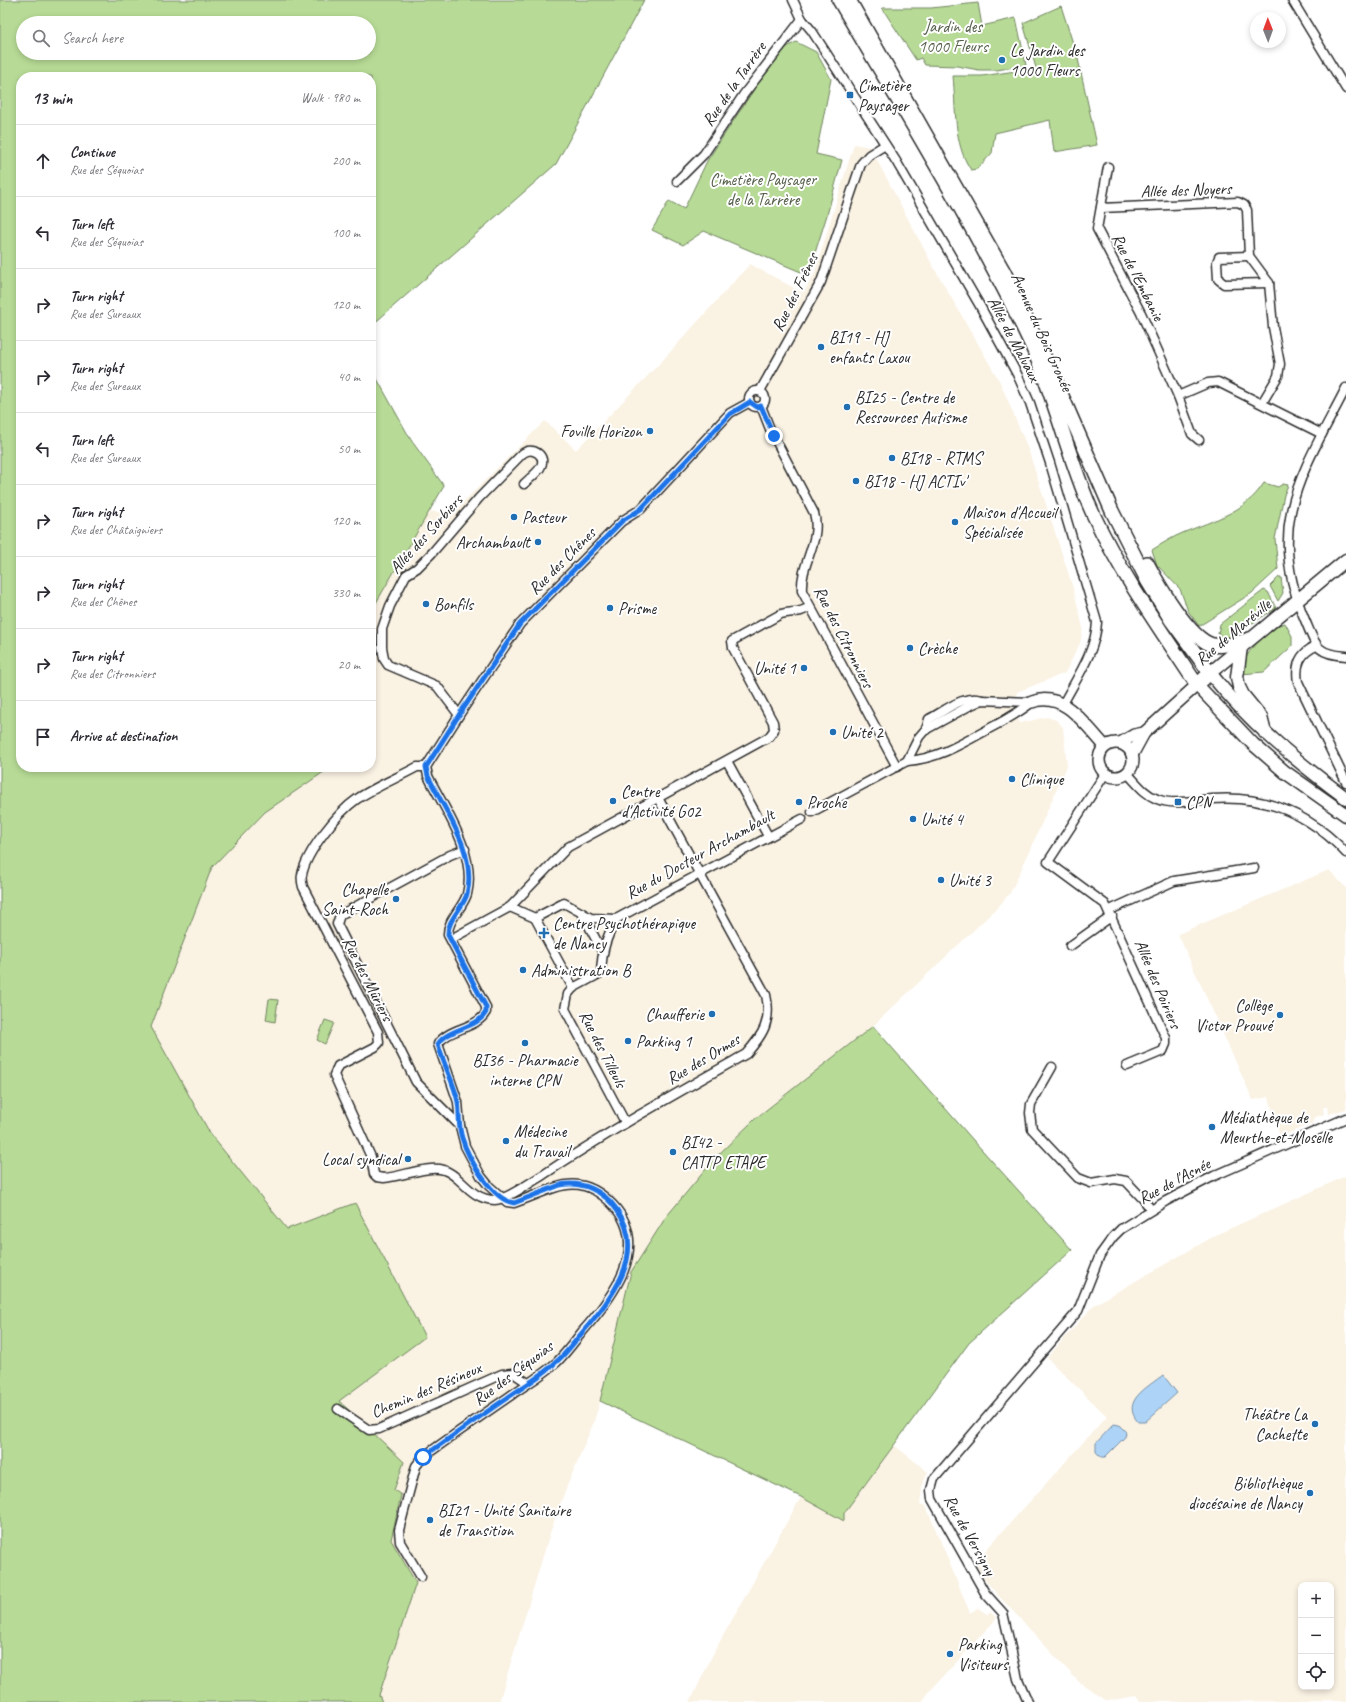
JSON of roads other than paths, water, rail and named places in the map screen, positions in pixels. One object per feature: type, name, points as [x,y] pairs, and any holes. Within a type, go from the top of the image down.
[{"type":"main road","name":"Avenue du Bois Gronée","points":[[839,0],[998,277],[1032,346],[1048,386],[1074,466],[1094,515],[1120,565],[1147,611],[1197,685]]},
{"type":"main road","name":"Avenue du Bois Gronée","points":[[849,0],[1004,272],[1052,373],[1112,511],[1148,582],[1171,620],[1210,673]]},
{"type":"main road","points":[[1112,511],[1122,517],[1150,569],[1186,624],[1196,636],[1206,643],[1221,645],[1245,643],[1237,678],[1239,687],[1243,696],[1261,717],[1266,734]]},
{"type":"main road","name":"Rue de Maréville","points":[[1197,685],[1245,643],[1346,560]]},
{"type":"main road","points":[[1210,673],[1224,691],[1266,734],[1346,798]]},
{"type":"main road","points":[[1197,685],[1253,744],[1279,767],[1346,815]]},
{"type":"street","points":[[793,0],[802,18]]},
{"type":"street","points":[[1292,0],[1346,90]]},
{"type":"street","name":"Allée de Malvaux","points":[[802,18],[812,31],[885,145],[980,306],[1017,374],[1030,403],[1050,463],[1097,622],[1097,634],[1063,704]]},
{"type":"street","name":"Rue de la Tarrère","points":[[678,181],[704,154],[744,94],[802,18]]},
{"type":"street","name":"Rue des Frênes","points":[[760,392],[821,282],[860,164],[869,155],[885,145]]},
{"type":"street","name":"Rue de l'Embanie","points":[[1108,167],[1097,229],[1131,293],[1178,396],[1192,434],[1199,440]]},
{"type":"street","name":"Allée des Noyers","points":[[1101,208],[1238,202],[1244,205],[1247,210],[1250,256]]},
{"type":"street","points":[[1262,403],[1278,376],[1280,364],[1273,327],[1270,283],[1250,256],[1219,258],[1217,262],[1218,280],[1224,284],[1270,283]]},
{"type":"street","points":[[1178,396],[1208,383],[1218,382],[1322,434]]},
{"type":"street","points":[[1346,388],[1307,464],[1294,495],[1287,530],[1291,571],[1297,601],[1316,646],[1326,654],[1346,656]]},
{"type":"street","points":[[756,391],[760,392],[765,398],[761,406],[757,407],[750,402],[751,393],[756,391]]},
{"type":"street","name":"Rue des Chênes","points":[[426,767],[520,624],[622,521],[641,509],[730,414],[750,402]]},
{"type":"street","name":"Rue des Citronniers","points":[[761,406],[770,428],[814,513],[817,522],[816,537],[802,584],[802,591],[809,607],[896,767]]},
{"type":"street","name":"Allée des Sorbiers","points":[[459,715],[437,686],[388,665],[384,659],[382,647],[382,628],[390,606],[406,575],[417,568],[432,553],[479,498],[526,450],[532,450],[539,454],[542,464],[540,469],[524,484]]},
{"type":"street","points":[[451,939],[510,907],[568,848],[769,737],[772,734],[774,725],[732,648],[732,641],[781,614],[799,612],[809,607]]},
{"type":"street","points":[[1316,646],[1309,649],[1300,659],[1296,670],[1298,682],[1346,782]]},
{"type":"street","name":"Rue de Maréville","points":[[1132,755],[1144,733],[1197,685]]},
{"type":"street","points":[[907,761],[919,737],[925,730],[982,700],[1032,702],[1046,699],[1063,704],[1074,713],[1105,746]]},
{"type":"street","points":[[812,812],[907,761],[920,760],[949,751],[1020,712],[1032,702]]},
{"type":"street","name":"Rue de Maréville","points":[[1120,743],[1134,735],[1144,733]]},
{"type":"street","points":[[1120,743],[1126,746],[1132,755],[1132,765],[1127,773],[1116,777],[1105,774],[1098,762],[1099,755],[1105,746],[1120,743]]},
{"type":"street","points":[[727,761],[768,836]]},
{"type":"street","points":[[426,767],[428,776],[465,849],[468,864],[469,883],[462,905],[447,929],[483,1001],[486,1012],[479,1019],[443,1039],[438,1044],[458,1102],[460,1126],[465,1146],[481,1176],[502,1198]]},
{"type":"street","name":"Rue des Mûriers","points":[[426,767],[417,768],[357,799],[326,830],[307,862],[302,875],[303,887],[380,1038],[375,1047],[338,1066],[334,1075],[371,1157],[374,1174],[377,1177],[394,1178],[436,1168],[445,1170],[477,1195],[496,1200],[502,1198]]},
{"type":"street","points":[[1127,773],[1147,794],[1165,801],[1236,798],[1260,801],[1282,808],[1313,824],[1326,833],[1346,852]]},
{"type":"street","name":"Allée des Poiriers","points":[[1105,774],[1048,862],[1098,896],[1111,913],[1166,1038],[1166,1044],[1163,1051],[1127,1066]]},
{"type":"street","name":"Rue des Ormes","points":[[502,1198],[522,1188],[625,1122],[746,1054],[757,1042],[766,1027],[769,1009],[766,995],[658,798]]},
{"type":"street","name":"Rue du Docteur Archambault","points":[[616,920],[768,836],[802,819]]},
{"type":"street","points":[[460,1126],[416,1082],[336,924],[340,915],[450,855],[465,849]]},
{"type":"street","points":[[1070,946],[1111,913],[1174,881],[1254,868]]},
{"type":"street","points":[[510,907],[535,918],[573,988],[601,973],[602,951],[605,941],[616,920],[591,918],[564,903],[535,918]]},
{"type":"street","points":[[582,913],[602,951]]},
{"type":"street","name":"Rue des Tilleuls","points":[[573,988],[568,994],[565,1009],[625,1122]]},
{"type":"street","points":[[1052,1067],[1031,1104],[1030,1113],[1032,1129],[1078,1178],[1091,1183],[1115,1179],[1126,1181],[1144,1200],[1150,1210]]},
{"type":"street","name":"Rue de l'Asnée","points":[[1081,1307],[1096,1265],[1106,1245],[1121,1229],[1150,1210],[1214,1176],[1346,1118]]},
{"type":"street","name":"Rue des Séquoias","points":[[421,1577],[400,1542],[399,1530],[416,1466],[423,1457],[557,1362],[594,1318],[622,1276],[629,1254],[629,1241],[623,1219],[616,1208],[605,1197],[593,1189],[578,1184],[568,1183],[514,1203],[507,1202],[502,1198]]},
{"type":"street","name":"Rue de Versigny","points":[[1028,1702],[1018,1679],[1005,1618],[1000,1609],[985,1593],[976,1578],[932,1499],[931,1490],[937,1474],[1081,1307]]},
{"type":"street","name":"Chemin des Résineux","points":[[338,1409],[369,1430],[379,1429],[502,1374],[513,1373],[528,1383]]},
{"type":"water","points":[[1163,1375],[1177,1393],[1145,1422],[1138,1422],[1133,1414],[1132,1407],[1134,1401],[1138,1395]]},
{"type":"water","points":[[1114,1424],[1119,1425],[1126,1432],[1125,1437],[1105,1457],[1101,1457],[1096,1452],[1096,1443]]},
{"type":"place","name":"Le Jardin des 1000 Fleurs","points":[[1002,60]]},
{"type":"place","name":"Cimetière Paysager","points":[[850,95]]},
{"type":"place","name":"BI19 - HJ enfants Laxou","points":[[821,347]]},
{"type":"place","name":"BI25 - Centre de Ressources Autisme","points":[[847,407]]},
{"type":"place","name":"Foville Horizon","points":[[650,431]]},
{"type":"place","name":"BI18 - RTMS","points":[[892,458]]},
{"type":"place","name":"BI18 - HJ ACTIv'","points":[[856,481]]},
{"type":"place","name":"Pasteur","points":[[514,517]]},
{"type":"place","name":"Maison d'Accueil Spécialisée","points":[[955,522]]},
{"type":"place","name":"Archambault","points":[[538,542]]},
{"type":"place","name":"Bonfils","points":[[426,604]]},
{"type":"place","name":"Prisme","points":[[610,608]]},
{"type":"place","name":"Crèche","points":[[910,648]]},
{"type":"place","name":"Unité 1","points":[[804,668]]},
{"type":"place","name":"Unité 2","points":[[833,732]]},
{"type":"place","name":"Clinique","points":[[1012,779]]},
{"type":"place","name":"Centre d'Activité G02","points":[[613,801]]},
{"type":"place","name":"Proche","points":[[799,802]]},
{"type":"place","name":"CPN","points":[[1178,802]]},
{"type":"place","name":"Unité 4","points":[[913,819]]},
{"type":"place","name":"Unité 3","points":[[941,880]]},
{"type":"place","name":"Chapelle Saint-Roch","points":[[396,899]]},
{"type":"place","name":"Centre Psychothérapique de Nancy","points":[[544,933]]},
{"type":"place","name":"Administration B","points":[[523,970]]},
{"type":"place","name":"Chaufferie","points":[[712,1014]]},
{"type":"place","name":"Collège Victor Prouvé","points":[[1280,1015]]},
{"type":"place","name":"Parking 1","points":[[628,1041]]},
{"type":"place","name":"BI36 - Pharmacie interne CPN","points":[[525,1043]]},
{"type":"place","name":"Médiathèque de Meurthe-et-Moselle","points":[[1212,1127]]},
{"type":"place","name":"Médecine du Travail","points":[[506,1141]]},
{"type":"place","name":"BI42 - CATTP ETAPE","points":[[673,1152]]},
{"type":"place","name":"Local syndical","points":[[408,1159]]},
{"type":"place","name":"Théâtre La Cachette","points":[[1315,1424]]},
{"type":"place","name":"Bibliothèque diocésaine de Nancy","points":[[1310,1493]]},
{"type":"place","name":"BI21 - Unité Sanitaire de Transition","points":[[430,1520]]},
{"type":"place","name":"Parking Visiteurs","points":[[950,1654]]},
{"type":"park label","name":"Jardin des 1000 Fleurs","points":[[953,36]]},
{"type":"park label","name":"Cimetière Paysager de la Tarrère","points":[[763,189]]}]
